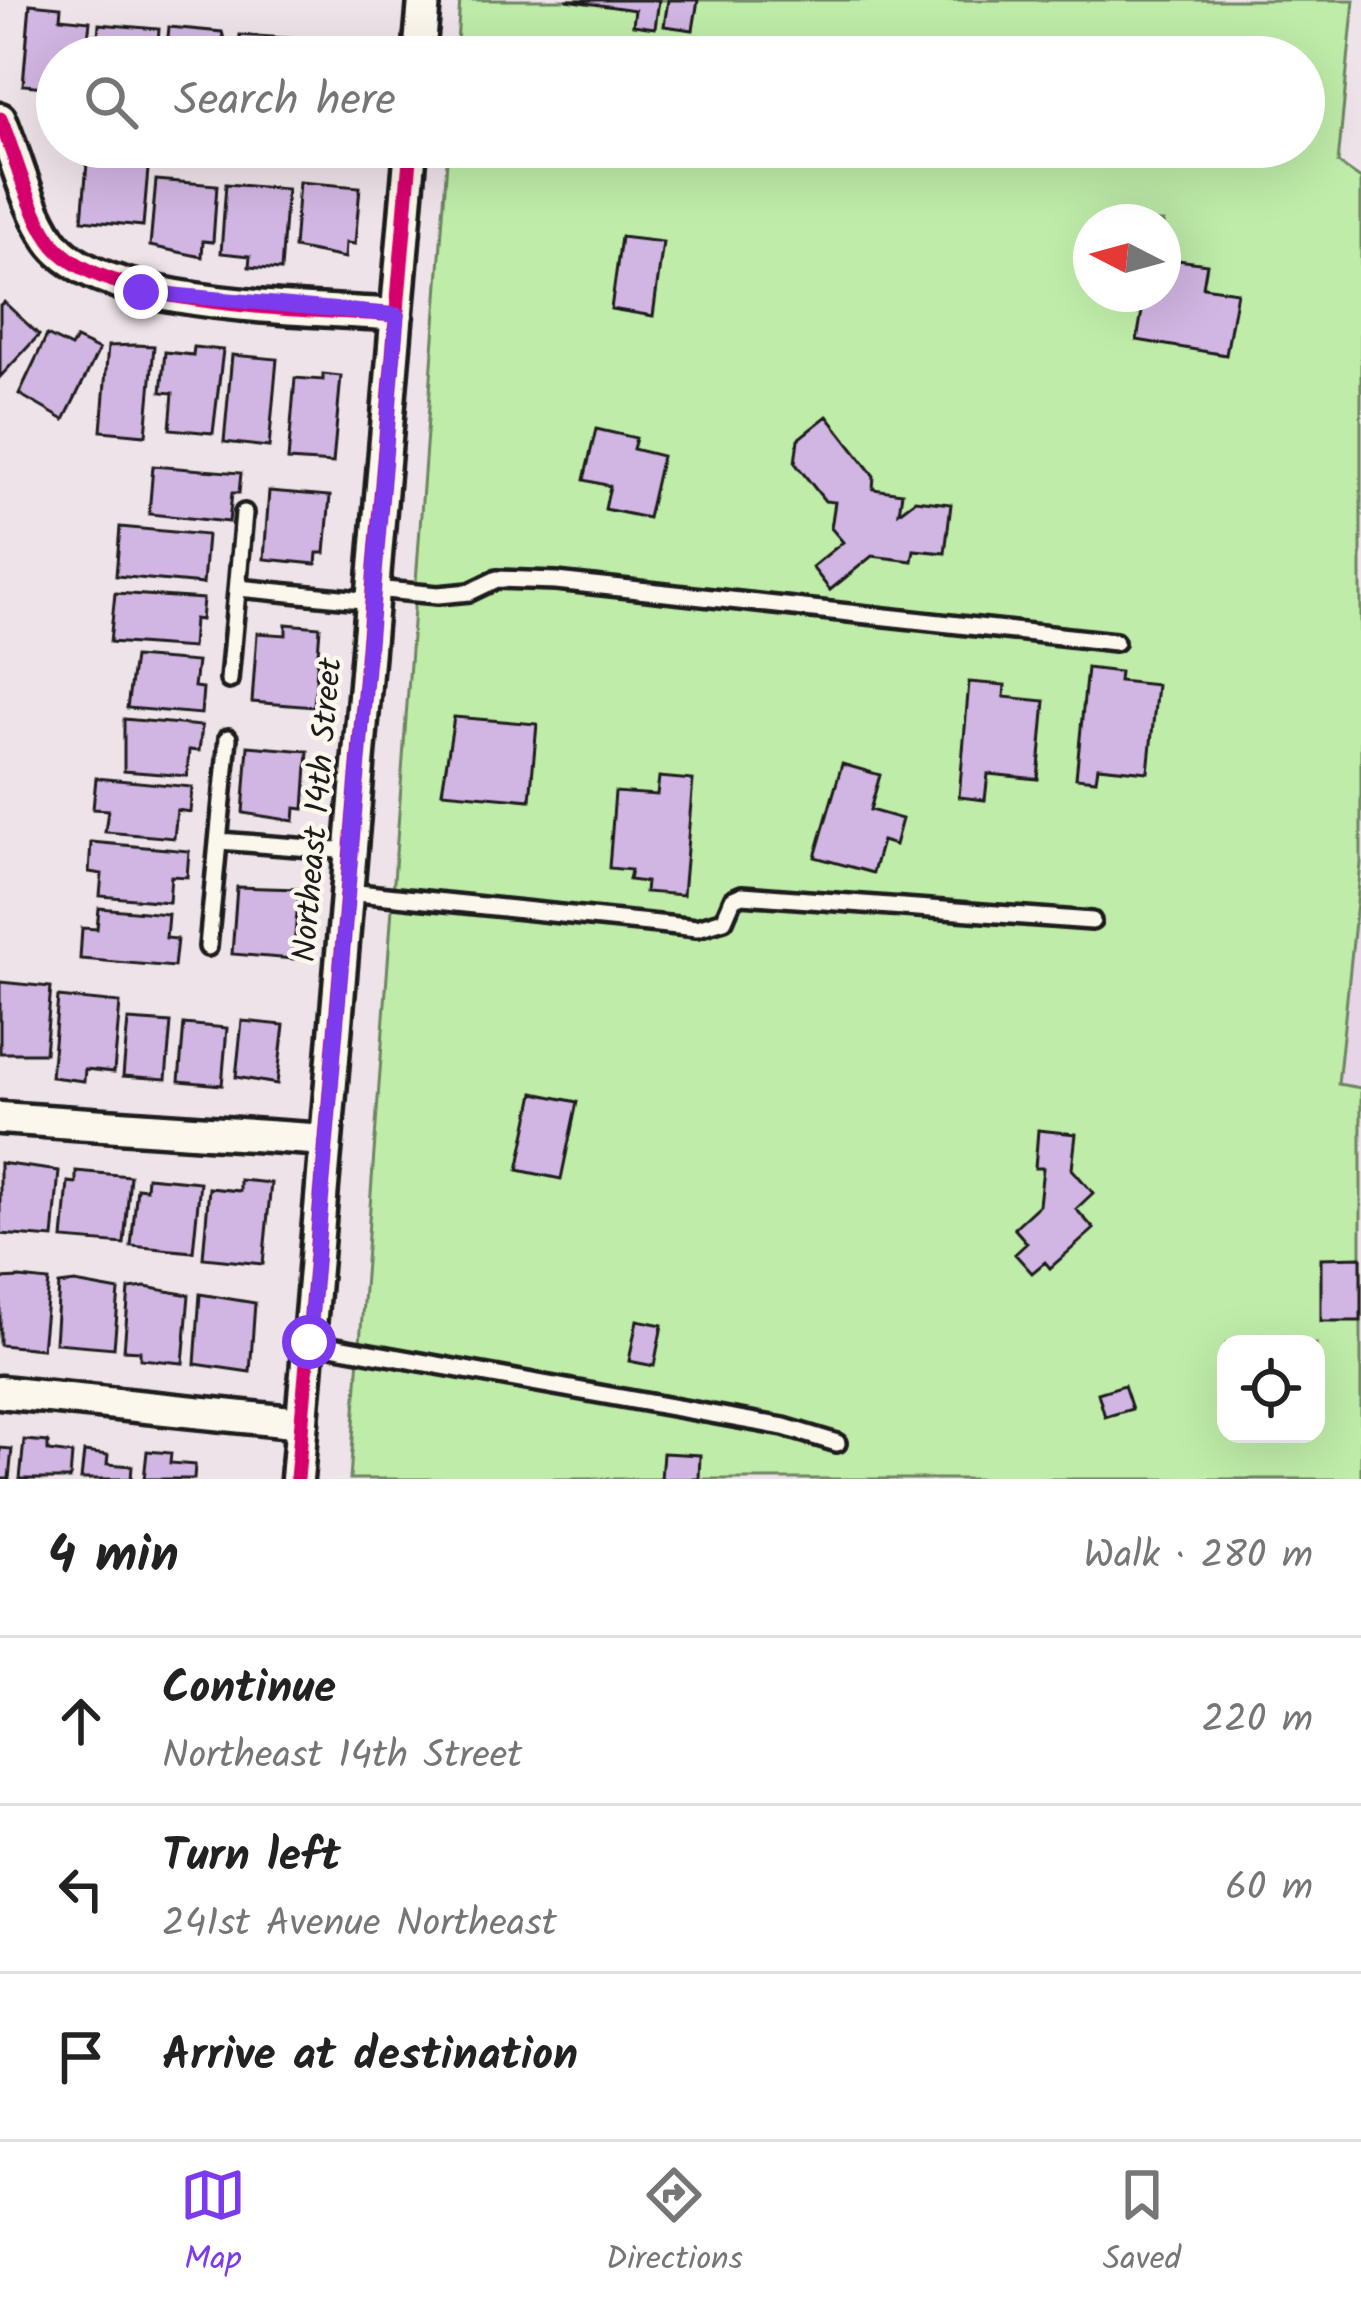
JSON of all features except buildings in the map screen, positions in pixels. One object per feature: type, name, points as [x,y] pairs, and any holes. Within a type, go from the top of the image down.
[{"type":"street","points":[[421,36],[424,0]]},
{"type":"street","points":[[0,119],[50,241],[81,269],[141,292],[397,315]]},
{"type":"street","name":"Northeast 14th Street","points":[[297,1479],[409,168]]},
{"type":"street","points":[[0,1118],[326,1140]]},
{"type":"street","points":[[0,1392],[302,1423]]},
{"type":"lane","points":[[229,680],[244,513]]},
{"type":"lane","points":[[238,588],[438,595],[470,592],[497,579],[556,581],[1115,642]]},
{"type":"lane","points":[[208,947],[228,738]]},
{"type":"lane","points":[[218,841],[351,851]]},
{"type":"lane","points":[[348,892],[697,928],[724,920],[733,898],[742,895],[1092,921]]},
{"type":"lane","points":[[309,1342],[784,1427],[837,1443]]},
{"type":"shaded area","points":[[1361,864],[1361,1088],[1338,1085]]},
{"type":"green space","points":[[460,0],[1354,0],[1338,163],[1361,179],[1361,864],[1338,1084],[1361,1088],[1361,1479],[350,1479],[446,168],[1325,168],[1325,36],[457,36]]},
{"type":"cycle path","points":[[0,119],[42,227],[75,263],[159,293],[264,307],[397,315]]},
{"type":"cycle path","points":[[297,1479],[409,168]]},
{"type":"route","points":[[141,292],[397,315],[309,1342]]}]
